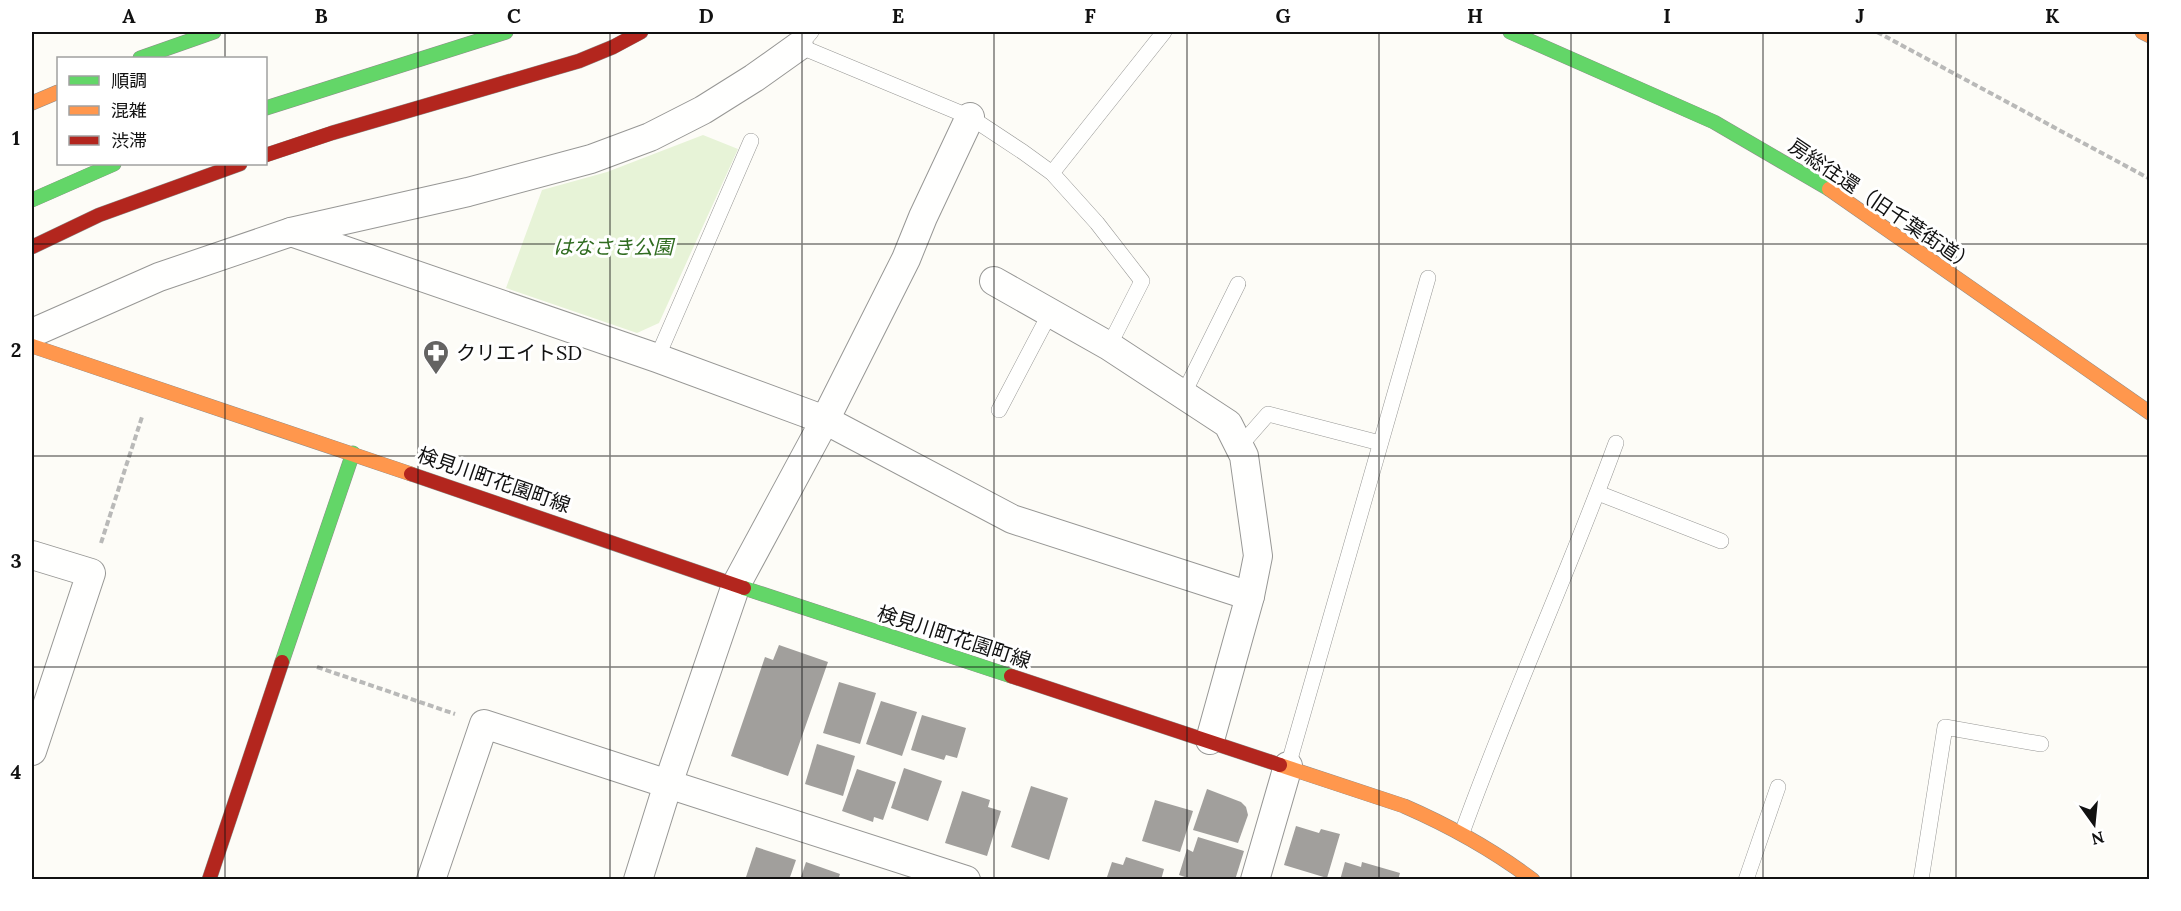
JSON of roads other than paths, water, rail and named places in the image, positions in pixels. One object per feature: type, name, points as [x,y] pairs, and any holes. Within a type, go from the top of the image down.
[{"type":"main road","points":[[143,57],[214,32]]},
{"type":"main road","points":[[267,108],[506,32]]},
{"type":"main road","points":[[267,155],[332,133],[579,61],[641,32]]},
{"type":"main road","name":"房総往還（旧千葉街道）","points":[[1510,32],[1714,122],[1819,182],[2150,413]]},
{"type":"main road","points":[[2142,32],[2150,36]]},
{"type":"main road","points":[[32,103],[57,92]]},
{"type":"main road","points":[[32,200],[112,165]]},
{"type":"main road","points":[[32,247],[99,215],[237,165]]},
{"type":"main road","name":"検見川町花園町線","points":[[32,346],[353,453],[736,585],[1404,806],[1462,833],[1533,879]]},
{"type":"main road","points":[[209,879],[353,453]]},
{"type":"street","points":[[32,333],[159,277],[291,232],[468,192],[591,159],[650,136],[703,110],[754,78],[805,39]]},
{"type":"street","points":[[638,879],[736,585],[825,420],[906,259],[970,117]]},
{"type":"street","points":[[291,232],[657,358],[825,420],[1012,519],[1250,596]]},
{"type":"street","points":[[994,280],[1109,346],[1228,424],[1244,456],[1258,556],[1250,596],[1210,740]]},
{"type":"street","points":[[32,555],[91,573],[32,747]]},
{"type":"street","points":[[431,879],[484,724],[966,879]]},
{"type":"street","points":[[1255,879],[1288,766]]},
{"type":"lane","points":[[1052,173],[1164,32]]},
{"type":"lane","points":[[805,39],[970,117],[1052,173],[1097,223],[1142,281],[1109,346]]},
{"type":"lane","points":[[657,358],[751,141]]},
{"type":"lane","points":[[1288,766],[1428,278]]},
{"type":"lane","points":[[1183,395],[1238,284]]},
{"type":"lane","points":[[999,410],[1050,313]]},
{"type":"lane","points":[[1239,447],[1268,414],[1380,443]]},
{"type":"lane","points":[[1462,833],[1616,443]]},
{"type":"lane","points":[[1598,493],[1721,541]]},
{"type":"lane","points":[[1921,879],[1945,727],[2041,744]]},
{"type":"lane","points":[[1746,879],[1778,787]]},
{"type":"place","name":"クリエイトSD","points":[[436,376]]},
{"type":"park label","name":"はなさき公園","points":[[613,247]]}]
